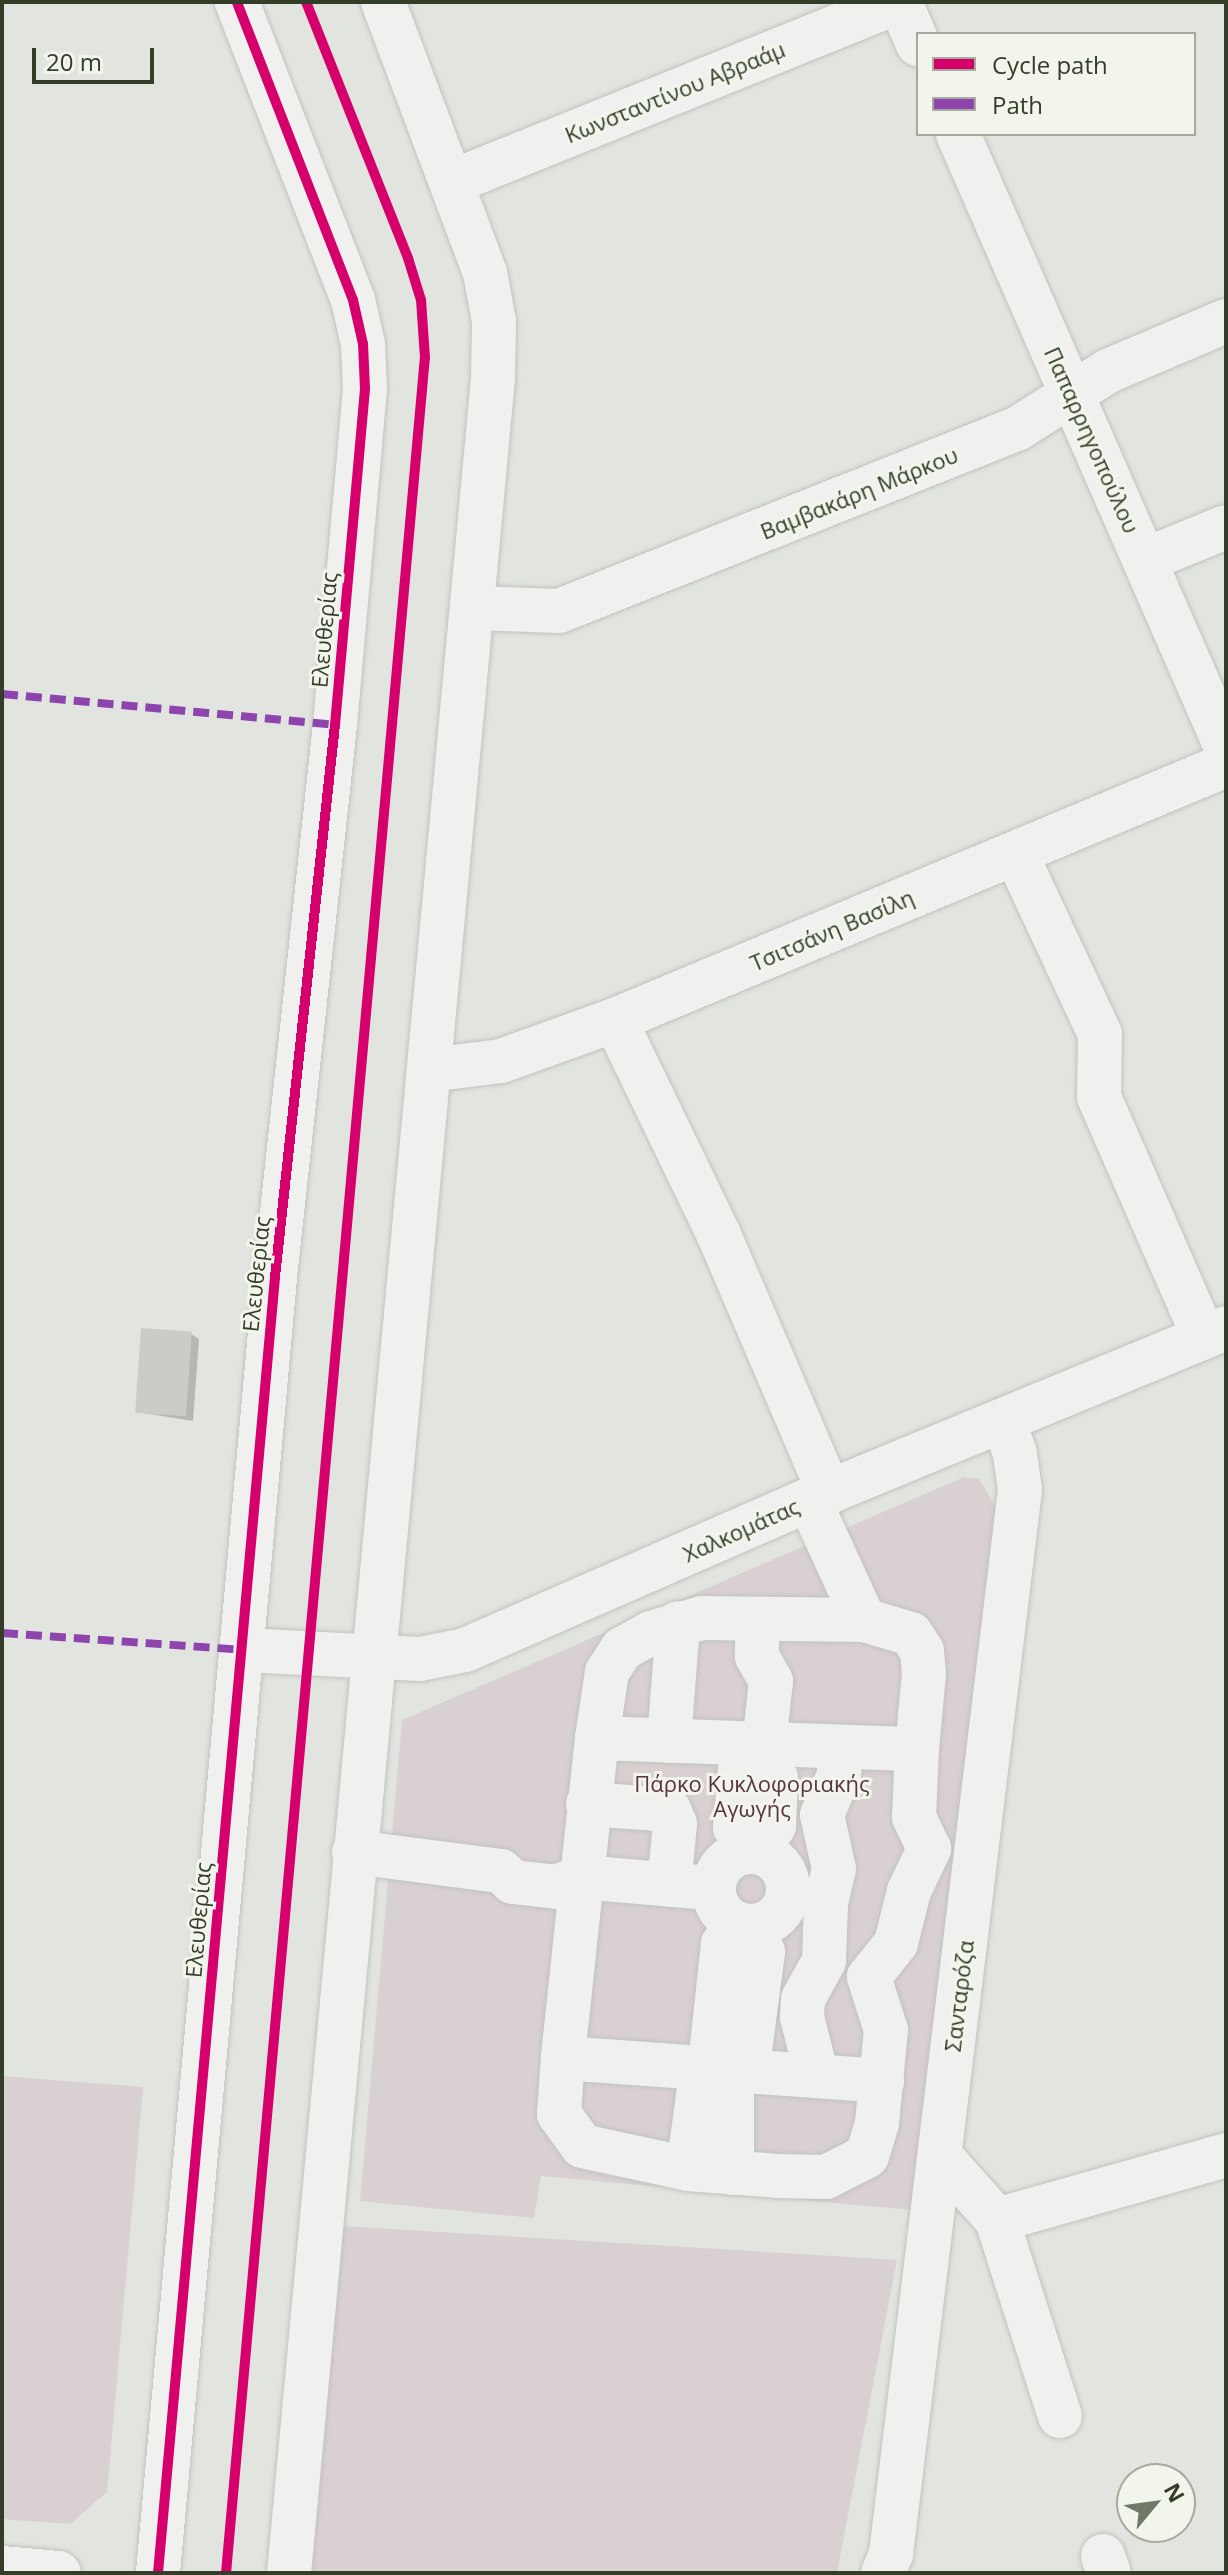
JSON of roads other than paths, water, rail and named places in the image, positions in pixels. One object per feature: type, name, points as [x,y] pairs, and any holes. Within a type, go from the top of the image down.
[{"type":"street","name":"Ελευθερίας","points":[[158,2573],[243,1650],[365,389],[363,344],[353,300],[237,2]]},
{"type":"street","points":[[289,2573],[370,1657],[474,608],[494,321],[485,273],[383,2]]},
{"type":"street","points":[[899,2],[916,40]]},
{"type":"street","name":"Κωνσταντίνου Αβραάμ","points":[[452,182],[899,2]]},
{"type":"street","name":"Παπαρρηγοπούλου","points":[[959,136],[1226,747]]},
{"type":"street","name":"Βαμβακάρη Μάρκου","points":[[474,608],[559,611],[1017,429],[1071,392],[1226,321]]},
{"type":"street","points":[[1145,560],[1226,527]]},
{"type":"street","name":"Τσιτσάνη Βασίλη","points":[[429,1070],[501,1061],[615,1020],[1226,765]]},
{"type":"street","points":[[1016,854],[1100,1034],[1099,1097],[1215,1332]]},
{"type":"street","points":[[615,1020],[718,1233],[864,1620]]},
{"type":"street","name":"Χαλκομάτας","points":[[243,1650],[420,1659],[465,1650],[819,1496],[1215,1332]]},
{"type":"street","name":"Σανταρόζα","points":[[883,2573],[891,2554],[1020,1490],[1015,1453],[1003,1421]]},
{"type":"street","points":[[702,1618],[864,1620],[911,1634],[922,1651],[923,1714],[917,1749],[914,1817],[929,1849],[909,1891],[896,1943],[869,1977],[886,2030],[882,2081],[867,2156],[853,2168],[826,2177],[688,2169],[582,2146],[559,2114],[580,1877],[607,1672],[622,1649],[678,1623],[702,1618]]},
{"type":"street","points":[[778,1620],[791,1663],[771,1681],[764,1744],[740,1769],[735,1827],[753,1851],[779,1867],[806,1902],[824,1961],[803,1999],[802,2017],[817,2076]]},
{"type":"street","points":[[669,1741],[678,1623]]},
{"type":"street","points":[[597,1738],[917,1749]]},
{"type":"street","points":[[732,2173],[732,2070],[712,2046],[723,1944],[750,1927],[774,1919],[806,1902],[834,1869],[822,1815],[839,1775],[841,1747]]},
{"type":"street","points":[[588,1804],[669,1810],[690,1887]]},
{"type":"street","points":[[690,1887],[724,1864],[753,1851]]},
{"type":"street","points":[[354,1852],[501,1871],[513,1882],[557,1887],[580,1877],[690,1887],[722,1912],[750,1927]]},
{"type":"street","points":[[563,2058],[882,2081]]},
{"type":"street","points":[[688,2169],[699,2089],[732,2070]]},
{"type":"street","points":[[997,2220],[1226,2155]]},
{"type":"street","points":[[940,2156],[997,2220],[1060,2416]]},
{"type":"street","points":[[2,2568],[59,2573]]},
{"type":"park label","name":"Πάρκο Κυκλοφοριακής Αγωγής","points":[[752,1796]]}]
